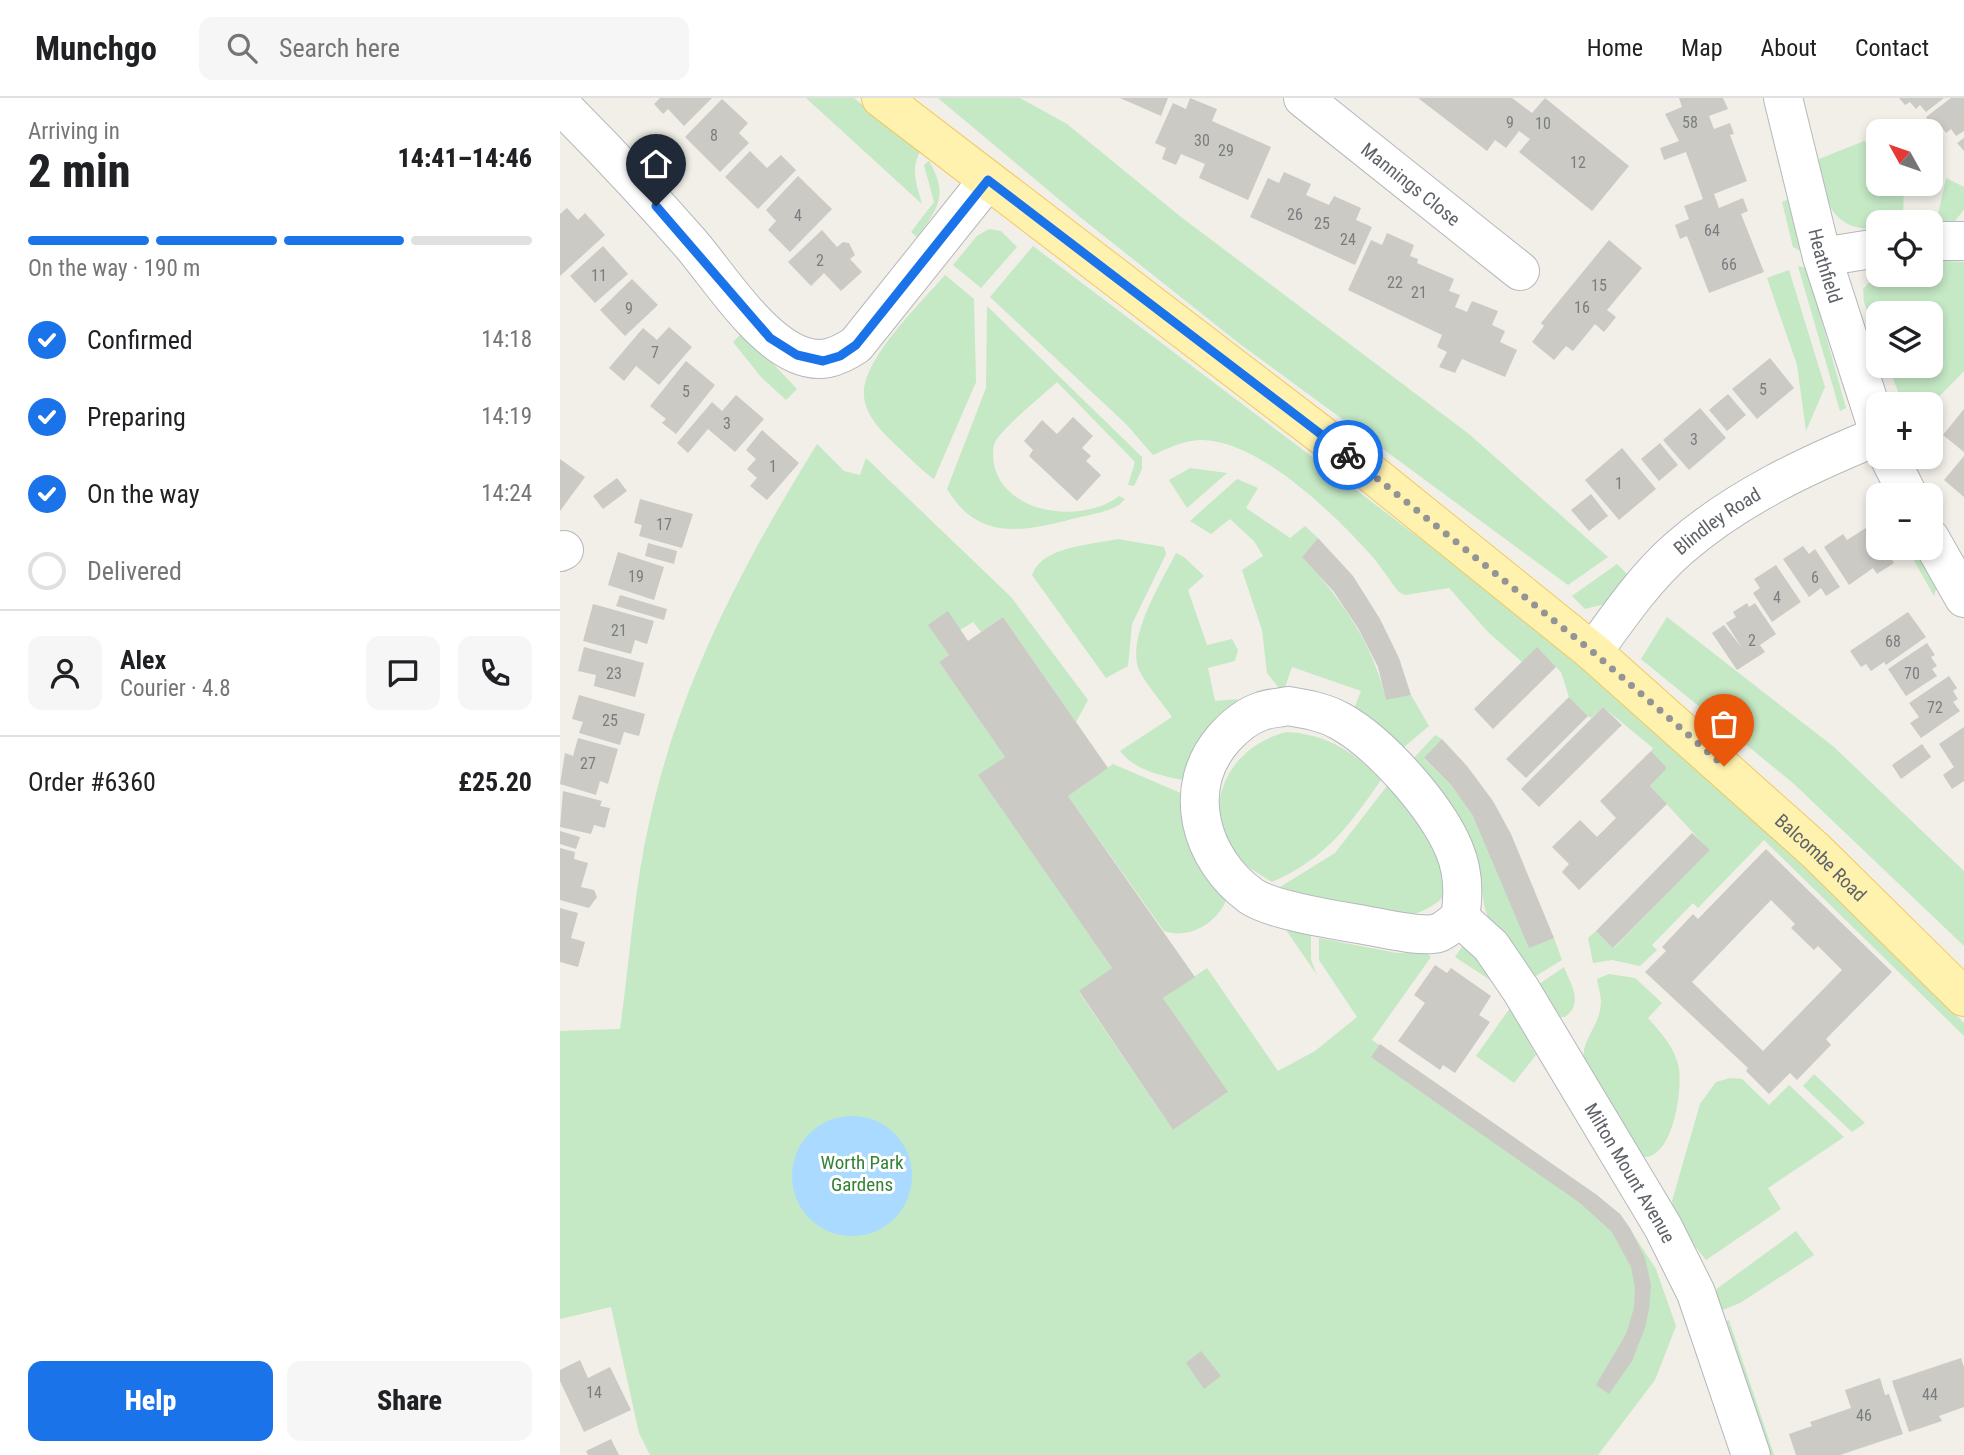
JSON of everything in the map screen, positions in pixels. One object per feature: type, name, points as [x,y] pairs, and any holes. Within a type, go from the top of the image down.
[{"type":"main road","name":"Balcombe Road","points":[[881,98],[1366,469],[1593,652],[1816,851],[1964,997]]},
{"type":"street","name":"Mannings Close","points":[[1303,98],[1520,271]]},
{"type":"street","name":"Heathfield","points":[[1783,98],[1822,257],[1866,393]]},
{"type":"street","points":[[560,104],[688,241],[770,338],[797,355],[823,361],[840,356],[856,345],[988,180]]},
{"type":"street","points":[[1943,240],[1964,241]]},
{"type":"street","points":[[1822,257],[1866,250]]},
{"type":"street","name":"Blindley Road","points":[[1593,652],[1636,593],[1678,549],[1728,511],[1796,472],[1866,441]]},
{"type":"street","points":[[1942,560],[1964,598]]},
{"type":"street","points":[[1288,706],[1311,710],[1339,720],[1367,739],[1419,795],[1455,849],[1464,897],[1460,918],[1438,933],[1402,932],[1276,906],[1252,897],[1228,875],[1208,848],[1200,821],[1199,793],[1204,767],[1219,744],[1236,724],[1261,711],[1288,706]]},
{"type":"street","name":"Milton Mount Avenue","points":[[1460,918],[1490,946],[1521,990],[1663,1227],[1696,1293],[1751,1455]]},
{"type":"green space","points":[[806,98],[854,98],[920,152],[915,171],[922,204]]},
{"type":"green space","points":[[938,98],[1020,98],[1067,124],[1181,217],[1469,434],[1608,557],[1568,585],[1240,344],[1080,217]]},
{"type":"green space","points":[[1866,142],[1866,196],[1904,196],[1903,210],[1866,210],[1866,228],[1850,225],[1840,219],[1826,199],[1819,159]]},
{"type":"green space","points":[[929,161],[939,183],[940,193],[931,218],[917,237],[911,232],[934,202],[924,165]]},
{"type":"green space","points":[[1946,178],[1964,187],[1964,210],[1953,223],[1944,225],[1943,210],[1939,210]]},
{"type":"green space","points":[[1789,199],[1802,252],[1793,247],[1782,202]]},
{"type":"green space","points":[[989,229],[1001,231],[1017,247],[981,288],[953,265],[977,236]]},
{"type":"green space","points":[[1033,246],[1589,666],[1870,927],[1964,1023],[1964,1036],[1764,840],[1698,908],[1693,903],[1652,945],[1657,950],[1640,966],[1612,960],[1593,963],[1588,938],[1596,931],[1614,948],[1709,850],[1650,786],[1667,768],[1651,751],[1653,748],[1603,707],[1591,718],[1588,716],[1569,697],[1561,672],[1537,648],[1522,662],[1488,632],[1449,588],[1405,595],[1399,592],[1374,559],[1336,519],[1293,481],[1269,465],[1245,451],[1222,443],[1199,440],[1181,443],[1153,455],[1126,424],[990,297]]},
{"type":"green space","points":[[1943,261],[1964,262],[1964,371],[1943,393],[1898,392],[1893,378],[1943,378],[1943,301],[1866,301],[1866,308],[1863,289],[1866,286],[1943,287]]},
{"type":"green space","points":[[1798,266],[1807,268],[1846,408],[1840,411]]},
{"type":"green space","points":[[1789,270],[1825,387],[1806,431],[1797,365],[1767,278]]},
{"type":"green space","points":[[945,275],[974,299],[976,382],[934,479],[881,430],[867,409],[864,394],[866,380],[883,348]]},
{"type":"green space","points":[[987,306],[1142,457],[1142,469],[1134,486],[1128,485],[1135,462],[1057,382],[1014,420],[995,442],[994,466],[1003,485],[1016,497],[1050,510],[1087,510],[1105,505],[1119,496],[1125,499],[1119,505],[1054,524],[1019,529],[1002,528],[987,525],[973,517],[959,506],[947,489],[986,388]]},
{"type":"green space","points":[[743,332],[797,389],[786,400],[761,377],[733,342]]},
{"type":"green space","name":"Worth Park Gardens","points":[[817,444],[844,471],[860,475],[866,458],[1011,597],[1088,700],[1076,722],[1003,617],[981,632],[973,622],[960,630],[929,625],[949,655],[939,662],[1005,757],[979,776],[1112,968],[1079,992],[1173,1130],[1227,1093],[1163,998],[1207,968],[1278,1071],[1315,1051],[1357,1017],[1319,960],[1319,938],[1397,953],[1426,952],[1431,957],[1372,1040],[1620,1214],[1656,1269],[1676,1326],[1655,1380],[1598,1455],[650,1455],[639,1433],[611,1307],[560,1319],[560,1031],[620,1029],[645,845],[678,720],[717,625],[740,579]]},
{"type":"green space","points":[[1190,468],[1227,473],[1187,508],[1169,480]]},
{"type":"green space","points":[[1237,479],[1258,488],[1246,508],[1290,538],[1305,526],[1318,538],[1302,557],[1330,589],[1354,623],[1373,659],[1386,699],[1411,695],[1429,726],[1403,748],[1352,714],[1361,691],[1292,667],[1283,693],[1267,673],[1262,630],[1242,570],[1263,556],[1254,541],[1230,519],[1211,534],[1190,521]]},
{"type":"green space","points":[[1118,539],[1164,547],[1166,554],[1132,624],[1128,666],[1106,678],[1032,575],[1037,565],[1056,552]]},
{"type":"green space","points":[[1176,553],[1204,576],[1188,590],[1207,645],[1232,639],[1238,650],[1235,661],[1208,668],[1215,701],[1238,699],[1190,781],[1143,769],[1120,751],[1172,717],[1140,672],[1136,659],[1137,644],[1147,611]]},
{"type":"green space","points":[[1914,560],[1922,560],[1937,586],[1934,596]]},
{"type":"green space","points":[[1617,564],[1626,573],[1629,583],[1605,604],[1585,609],[1572,596]]},
{"type":"green space","points":[[1667,617],[1834,747],[1964,871],[1964,946],[1793,783],[1641,659]]},
{"type":"green space","points":[[1287,732],[1314,736],[1338,746],[1381,780],[1334,840],[1307,863],[1272,882],[1233,853],[1223,834],[1219,815],[1220,796],[1237,762],[1251,749]]},
{"type":"green space","points":[[1435,735],[1442,739],[1424,759],[1451,785],[1473,816],[1489,848],[1554,938],[1562,960],[1531,979],[1500,939],[1490,921],[1484,906],[1478,865],[1458,817],[1443,793],[1413,759]]},
{"type":"green space","points":[[1113,764],[1190,797],[1227,897],[1217,915],[1202,927],[1183,933],[1164,931],[1068,796]]},
{"type":"green space","points":[[1387,786],[1441,847],[1445,895],[1428,908],[1409,915],[1387,916],[1342,908],[1280,887],[1335,853]]},
{"type":"green space","points":[[1284,927],[1311,935],[1311,960],[1317,975]]},
{"type":"green space","points":[[1468,938],[1507,991],[1455,957]]},
{"type":"green space","points":[[1564,967],[1575,1000],[1571,1012],[1565,1017],[1557,1017],[1535,987]]},
{"type":"green space","points":[[1609,974],[1635,978],[1662,1003],[1648,1018],[1669,1045],[1678,1064],[1679,1088],[1674,1120],[1662,1147],[1653,1155],[1643,1157],[1584,1068],[1584,1049],[1600,1011],[1601,999],[1597,979]]},
{"type":"green space","points":[[1510,1008],[1536,1055],[1514,1083],[1476,1056]]},
{"type":"green space","points":[[1814,1074],[1865,1123],[1852,1132],[1803,1086]]},
{"type":"green space","points":[[1730,1078],[1742,1079],[1769,1105],[1789,1085],[1844,1137],[1768,1188],[1781,1209],[1706,1260],[1674,1220],[1672,1201],[1700,1104],[1716,1082]]},
{"type":"green space","points":[[1796,1231],[1814,1255],[1740,1303],[1710,1315],[1711,1297],[1718,1288]]},
{"type":"green space","points":[[1729,1320],[1774,1455],[1765,1455],[1722,1323]]},
{"type":"water","points":[[852,1116],[875,1121],[894,1134],[907,1153],[912,1176],[907,1199],[894,1218],[875,1231],[852,1236],[829,1231],[810,1218],[797,1199],[792,1176],[797,1153],[810,1134],[829,1121]]},
{"type":"building","points":[[660,98],[712,98],[684,126],[668,109],[663,114],[654,104]]},
{"type":"building","points":[[1120,98],[1168,98],[1161,116]]},
{"type":"building","points":[[1190,98],[1217,109],[1212,121],[1271,147],[1248,200],[1199,178],[1205,164],[1181,154],[1176,165],[1162,159],[1166,148],[1155,143],[1173,103],[1186,109]]},
{"type":"building","points":[[1418,98],[1512,98],[1532,113],[1545,98],[1629,166],[1592,211],[1519,152],[1530,139],[1519,131],[1506,148],[1495,140],[1487,151]]},
{"type":"building","points":[[1679,98],[1723,98],[1728,109],[1709,116],[1714,129],[1730,123],[1734,134],[1730,135],[1747,181],[1714,194],[1719,208],[1743,198],[1748,211],[1741,214],[1764,272],[1709,293],[1687,236],[1680,239],[1675,225],[1689,219],[1684,206],[1703,199],[1686,152],[1664,160],[1660,148],[1679,141],[1665,114],[1682,107]]},
{"type":"building","points":[[1899,98],[1944,98],[1926,112],[1920,105],[1916,109],[1910,102],[1905,105]]},
{"type":"building","points":[[1951,98],[1964,98],[1964,131],[1956,136],[1951,129],[1946,133],[1943,119],[1926,117]]},
{"type":"building","points":[[722,99],[748,123],[739,133],[749,143],[720,172],[685,137]]},
{"type":"building","points":[[1964,138],[1964,151],[1957,143]]},
{"type":"building","points":[[750,151],[767,168],[781,155],[796,170],[758,209],[725,177]]},
{"type":"building","points":[[1284,172],[1311,184],[1306,195],[1329,205],[1334,196],[1361,208],[1356,220],[1372,227],[1355,265],[1250,217],[1268,178],[1279,183]]},
{"type":"building","points":[[798,176],[832,209],[790,252],[768,230],[776,221],[766,210]]},
{"type":"building","points":[[567,208],[578,220],[585,213],[605,235],[560,276],[560,214]]},
{"type":"building","points":[[822,230],[837,247],[843,242],[849,243],[855,255],[850,259],[862,272],[841,291],[824,273],[811,286],[788,262]]},
{"type":"building","points":[[1387,233],[1414,245],[1410,256],[1418,259],[1417,263],[1454,279],[1449,291],[1460,295],[1455,307],[1467,312],[1472,301],[1498,311],[1492,325],[1505,331],[1500,342],[1517,350],[1505,377],[1462,359],[1455,373],[1439,367],[1447,352],[1437,347],[1442,335],[1348,290],[1371,240],[1382,245]]},
{"type":"building","points":[[1609,240],[1642,268],[1607,310],[1616,317],[1604,332],[1595,324],[1573,351],[1566,346],[1554,360],[1532,342],[1544,326],[1541,323]]},
{"type":"building","points":[[603,246],[628,274],[595,303],[570,276]]},
{"type":"building","points":[[632,279],[658,305],[625,336],[600,310]]},
{"type":"building","points":[[669,327],[692,347],[659,385],[636,366],[624,381],[609,368],[643,328],[657,340]]},
{"type":"building","points":[[1770,358],[1794,388],[1757,419],[1732,389]]},
{"type":"building","points":[[686,361],[715,385],[676,434],[662,423],[666,419],[650,406]]},
{"type":"building","points":[[1728,394],[1746,415],[1727,431],[1709,410]]},
{"type":"building","points":[[736,395],[764,419],[735,452],[708,429],[688,453],[677,443],[712,402],[722,411]]},
{"type":"building","points":[[1700,408],[1726,438],[1689,470],[1663,440]]},
{"type":"building","points":[[1964,409],[1964,452],[1943,435]]},
{"type":"building","points":[[1073,417],[1093,436],[1082,448],[1091,456],[1086,461],[1101,475],[1077,501],[1029,456],[1033,450],[1024,441],[1042,420],[1057,434]]},
{"type":"building","points":[[762,430],[799,463],[767,500],[750,486],[757,478],[747,469],[756,459],[746,450]]},
{"type":"building","points":[[1660,443],[1678,465],[1659,481],[1641,459]]},
{"type":"building","points":[[1622,448],[1656,489],[1619,520],[1585,480]]},
{"type":"building","points":[[1964,456],[1964,497],[1944,480]]},
{"type":"building","points":[[560,459],[585,477],[560,511]]},
{"type":"building","points":[[617,478],[627,491],[603,509],[593,496]]},
{"type":"building","points":[[1591,494],[1608,516],[1589,531],[1571,510]]},
{"type":"building","points":[[640,499],[693,514],[682,548],[639,536],[642,525],[634,523]]},
{"type":"building","points":[[1866,528],[1866,560],[1892,560],[1894,563],[1877,574],[1873,568],[1849,585],[1824,547],[1843,534],[1847,540]]},
{"type":"building","points":[[1318,538],[1353,576],[1380,619],[1399,658],[1411,695],[1386,700],[1378,667],[1358,628],[1334,592],[1302,557]]},
{"type":"building","points":[[648,543],[677,551],[674,564],[645,556]]},
{"type":"building","points":[[1803,546],[1809,554],[1815,549],[1840,587],[1826,596],[1821,588],[1809,597],[1783,559]]},
{"type":"building","points":[[618,552],[664,567],[654,600],[608,585]]},
{"type":"building","points":[[1776,565],[1801,602],[1772,622],[1753,593],[1760,588],[1754,579]]},
{"type":"building","points":[[620,595],[667,609],[664,620],[616,606]]},
{"type":"building","points":[[1747,603],[1749,607],[1755,603],[1776,634],[1760,645],[1765,652],[1737,670],[1712,633],[1724,625],[1742,648],[1726,623],[1736,617],[1733,612]]},
{"type":"building","points":[[593,604],[654,621],[647,644],[635,640],[631,654],[583,641]]},
{"type":"building","points":[[948,611],[968,641],[1003,617],[1108,768],[1068,796],[1195,977],[1163,998],[1228,1092],[1173,1130],[1079,991],[1112,968],[978,775],[1005,757],[939,662],[949,655],[928,625]]},
{"type":"building","points":[[1908,612],[1926,637],[1886,665],[1884,662],[1871,671],[1866,664],[1861,667],[1850,651]]},
{"type":"building","points":[[1927,643],[1935,655],[1931,657],[1937,666],[1932,669],[1937,676],[1906,696],[1888,669]]},
{"type":"building","points":[[584,647],[644,663],[635,697],[594,686],[596,675],[578,671]]},
{"type":"building","points":[[1537,647],[1556,667],[1493,729],[1474,709]]},
{"type":"building","points":[[1949,676],[1957,688],[1953,691],[1958,699],[1953,702],[1960,711],[1921,738],[1910,723],[1919,717],[1909,703]]},
{"type":"building","points":[[579,695],[645,714],[639,736],[624,732],[620,745],[579,733],[583,722],[572,719]]},
{"type":"building","points":[[1569,697],[1588,716],[1526,778],[1506,759]]},
{"type":"building","points":[[1603,707],[1622,725],[1539,807],[1521,789]]},
{"type":"building","points":[[1964,727],[1964,781],[1952,789],[1943,775],[1954,767],[1939,744]]},
{"type":"building","points":[[578,738],[618,749],[608,784],[600,781],[596,795],[560,784],[565,753],[573,756]]},
{"type":"building","points":[[1442,739],[1467,766],[1493,801],[1511,834],[1554,938],[1529,948],[1473,816],[1451,785],[1424,758]]},
{"type":"building","points":[[1922,744],[1931,757],[1901,779],[1892,765]]},
{"type":"building","points":[[1651,751],[1667,768],[1650,786],[1667,804],[1579,890],[1562,872],[1569,864],[1552,847],[1580,820],[1597,837],[1616,818],[1600,801]]},
{"type":"building","points":[[563,791],[602,801],[600,806],[610,808],[605,828],[594,825],[591,834],[560,827]]},
{"type":"building","points":[[560,831],[580,837],[576,849],[560,844]]},
{"type":"building","points":[[1692,833],[1710,850],[1613,948],[1596,931]]},
{"type":"building","points":[[560,848],[575,852],[574,859],[588,863],[581,887],[594,890],[597,897],[589,908],[560,900]]},
{"type":"building","points":[[1766,849],[1892,972],[1826,1039],[1831,1045],[1797,1080],[1790,1073],[1769,1094],[1746,1071],[1748,1068],[1645,972],[1666,951],[1662,947],[1693,914],[1698,919]],"holes":[[[1771,900],[1795,924],[1791,928],[1814,950],[1818,946],[1842,970],[1763,1051],[1692,982]]]},
{"type":"building","points":[[560,908],[578,913],[571,938],[585,942],[578,967],[560,962]]},
{"type":"building","points":[[1435,965],[1447,973],[1451,968],[1491,996],[1479,1015],[1490,1022],[1455,1073],[1443,1065],[1440,1070],[1398,1041],[1425,1003],[1414,995]]},
{"type":"building","points":[[1380,1044],[1597,1195],[1620,1214],[1630,1228],[1645,1258],[1651,1285],[1649,1309],[1645,1328],[1632,1361],[1609,1394],[1596,1385],[1626,1334],[1634,1308],[1635,1288],[1631,1267],[1612,1232],[1580,1203],[1371,1057]]},
{"type":"building","points":[[1201,1351],[1221,1376],[1204,1389],[1186,1363]]},
{"type":"building","points":[[1961,1358],[1964,1367],[1964,1407],[1939,1416],[1942,1421],[1909,1432],[1892,1381]]},
{"type":"building","points":[[580,1360],[588,1378],[610,1367],[631,1410],[584,1432],[560,1381],[560,1370]]},
{"type":"building","points":[[1880,1378],[1885,1395],[1889,1394],[1903,1434],[1840,1455],[1796,1455],[1789,1434],[1812,1426],[1810,1422],[1851,1408],[1845,1390]]},
{"type":"building","points":[[611,1439],[619,1455],[588,1455],[586,1451]]},
{"type":"way so far","points":[[1348,455],[1593,652],[1724,766]]},
{"type":"route","points":[[656,206],[770,338],[797,355],[823,361],[840,356],[856,345],[988,180],[1348,455]]}]
